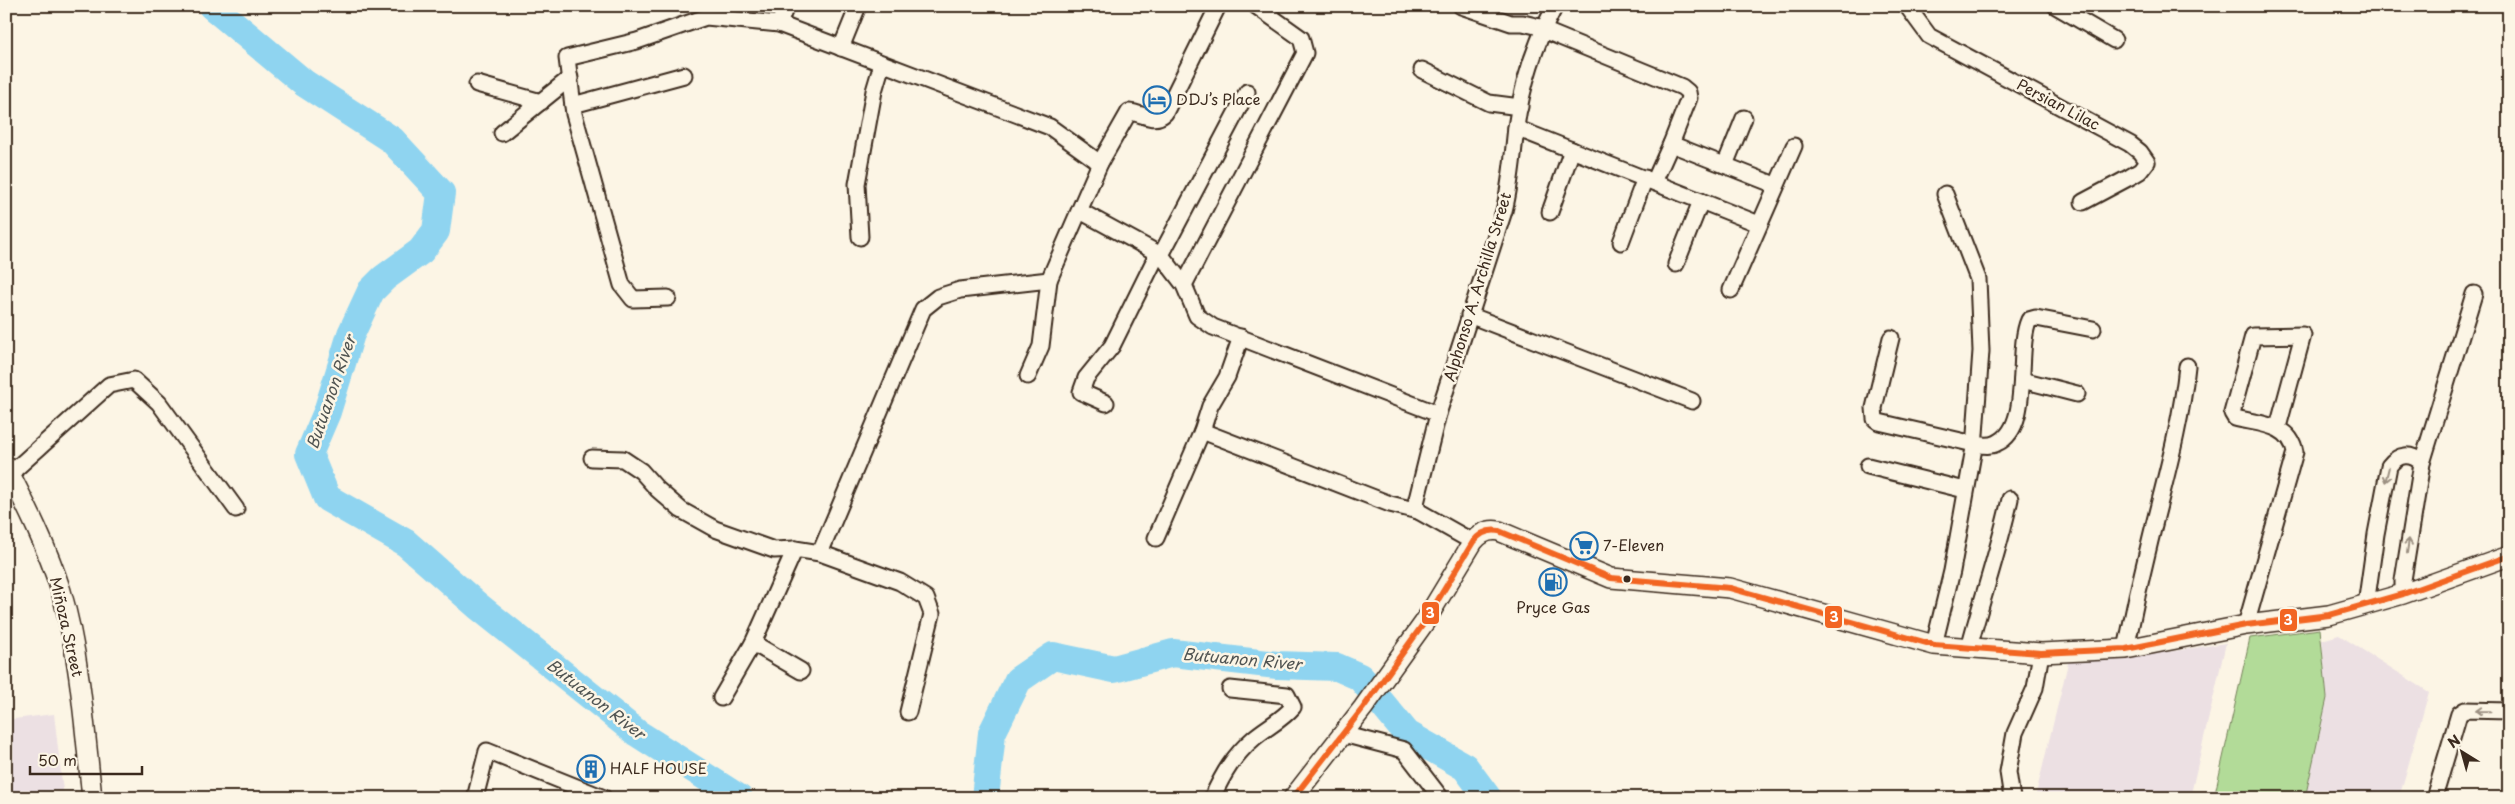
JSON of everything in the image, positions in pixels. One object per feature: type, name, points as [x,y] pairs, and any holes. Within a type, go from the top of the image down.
[{"type":"main road","name":"Miñoza Street","points":[[8,470],[48,553],[61,593],[80,692],[92,798]]},
{"type":"main road","points":[[1293,798],[1344,734],[1424,623],[1479,537],[1499,531],[1611,578],[1730,588],[1934,645],[2041,653],[2126,649],[2246,626],[2329,615],[2403,594],[2509,556]]},
{"type":"street","points":[[779,24],[786,6]]},
{"type":"street","points":[[841,48],[858,6]]},
{"type":"street","points":[[1028,376],[1041,346],[1049,280],[1100,163],[1122,119],[1129,112],[1154,119],[1160,118],[1165,113],[1218,6]]},
{"type":"street","points":[[1184,285],[1305,54],[1301,38],[1256,6]]},
{"type":"street","points":[[1461,6],[1511,23],[1523,23],[1543,29],[1682,87],[1688,92],[1689,98],[1671,144],[1650,180],[1621,242]]},
{"type":"street","name":"Alphonso A. Archilla Street","points":[[1418,511],[1416,503],[1438,414],[1509,191],[1516,128],[1528,71],[1543,29],[1555,6]]},
{"type":"street","name":"Persian Lilac","points":[[1907,6],[1929,36],[2130,144],[2140,152],[2147,162],[2140,171],[2082,202]]},
{"type":"street","points":[[2064,8],[2114,40]]},
{"type":"street","points":[[668,298],[633,299],[622,284],[573,105],[567,58],[637,42],[706,18],[779,24],[1050,127],[1100,163]]},
{"type":"street","points":[[860,237],[857,184],[874,90],[882,64]]},
{"type":"street","points":[[1422,70],[1489,103],[1520,106]]},
{"type":"street","points":[[573,105],[684,75]]},
{"type":"street","points":[[502,132],[570,78]]},
{"type":"street","points":[[477,84],[541,102]]},
{"type":"street","points":[[1106,403],[1081,392],[1086,378],[1112,346],[1247,92]]},
{"type":"street","points":[[1725,166],[1744,118]]},
{"type":"street","points":[[1516,128],[1759,224]]},
{"type":"street","points":[[1671,144],[1775,186]]},
{"type":"street","points":[[1731,290],[1794,146]]},
{"type":"street","points":[[1550,212],[1572,150]]},
{"type":"street","points":[[1934,645],[1952,571],[1974,444],[1981,351],[1978,279],[1946,194]]},
{"type":"street","points":[[1676,264],[1701,200]]},
{"type":"street","points":[[1080,211],[1160,254],[1184,285],[1197,316],[1213,327],[1438,414]]},
{"type":"street","points":[[820,553],[923,309],[938,297],[960,290],[1049,280]]},
{"type":"street","points":[[2403,594],[2403,580],[2422,463],[2474,294]]},
{"type":"street","points":[[1470,315],[1692,401]]},
{"type":"street","points":[[1891,338],[1874,408],[1875,419],[1879,422],[1974,444],[1996,444],[2012,431],[2022,380],[2025,333],[2029,320],[2036,318],[2093,329]]},
{"type":"street","points":[[2246,626],[2295,452],[2293,444],[2278,427],[2240,419],[2232,415],[2251,340],[2257,335],[2302,335],[2278,427]]},
{"type":"street","points":[[1156,538],[1202,431],[1210,406],[1227,377],[1241,337]]},
{"type":"street","points":[[2126,649],[2142,573],[2175,440],[2183,402],[2187,366]]},
{"type":"street","points":[[8,470],[109,385],[134,380],[159,403],[236,509]]},
{"type":"street","points":[[2022,380],[2077,394]]},
{"type":"street","points":[[1202,431],[1390,504],[1418,511],[1479,537]]},
{"type":"street","points":[[2366,605],[2376,534],[2390,466],[2393,460],[2406,455],[2414,456],[2422,463]]},
{"type":"street","points":[[592,458],[623,459],[641,471],[657,489],[681,510],[715,529],[774,550],[795,549],[820,553],[900,582],[926,598],[932,614],[908,712]]},
{"type":"street","points":[[1868,466],[1965,490]]},
{"type":"street","points":[[1969,648],[1986,581],[1998,550],[2010,499]]},
{"type":"street","points":[[720,698],[753,642],[795,549]]},
{"type":"street","points":[[753,642],[801,671]]},
{"type":"street","points":[[2012,798],[2008,772],[2015,732],[2035,688],[2041,653]]},
{"type":"street","points":[[1212,798],[1226,768],[1242,750],[1293,707],[1287,696],[1230,689]]},
{"type":"street","points":[[2434,798],[2458,714],[2465,710],[2509,711]]},
{"type":"street","points":[[1344,734],[1404,750],[1440,798]]},
{"type":"street","points":[[475,798],[487,751],[596,796]]},
{"type":"shaded area","points":[[2339,635],[2429,692],[2399,798],[2305,798],[2327,698],[2322,640]]},
{"type":"shaded area","points":[[2226,643],[2190,798],[2035,798],[2069,659],[2108,661]]},
{"type":"shaded area","points":[[54,714],[63,791],[6,791],[6,720]]},
{"type":"green space","points":[[2320,629],[2327,698],[2305,798],[2214,798],[2250,638]]},
{"type":"waterway","name":"Butuanon River","points":[[212,6],[304,83],[392,140],[441,193],[436,231],[421,251],[384,278],[371,291],[351,334],[327,412],[309,454],[327,498],[406,543],[478,606],[637,733],[739,798]]},
{"type":"waterway","name":"Butuanon River","points":[[985,798],[992,733],[1018,680],[1053,656],[1114,669],[1173,653],[1277,665],[1337,667],[1360,677],[1407,734],[1465,767],[1488,798]]},
{"type":"transit line","name":"3","points":[[1293,798],[1363,708],[1424,623],[1473,542],[1478,536],[1488,531],[1499,531],[1611,578],[1730,588],[1934,645],[2041,653],[2126,649],[2246,625],[2329,615],[2403,594],[2509,556]]},
{"type":"place","name":"DDJ’s Place","points":[[1157,100]]},
{"type":"place","name":"7-Eleven","points":[[1584,546]]},
{"type":"place","name":"Pryce Gas","points":[[1553,582]]},
{"type":"place","name":"HALF HOUSE","points":[[591,769]]}]
